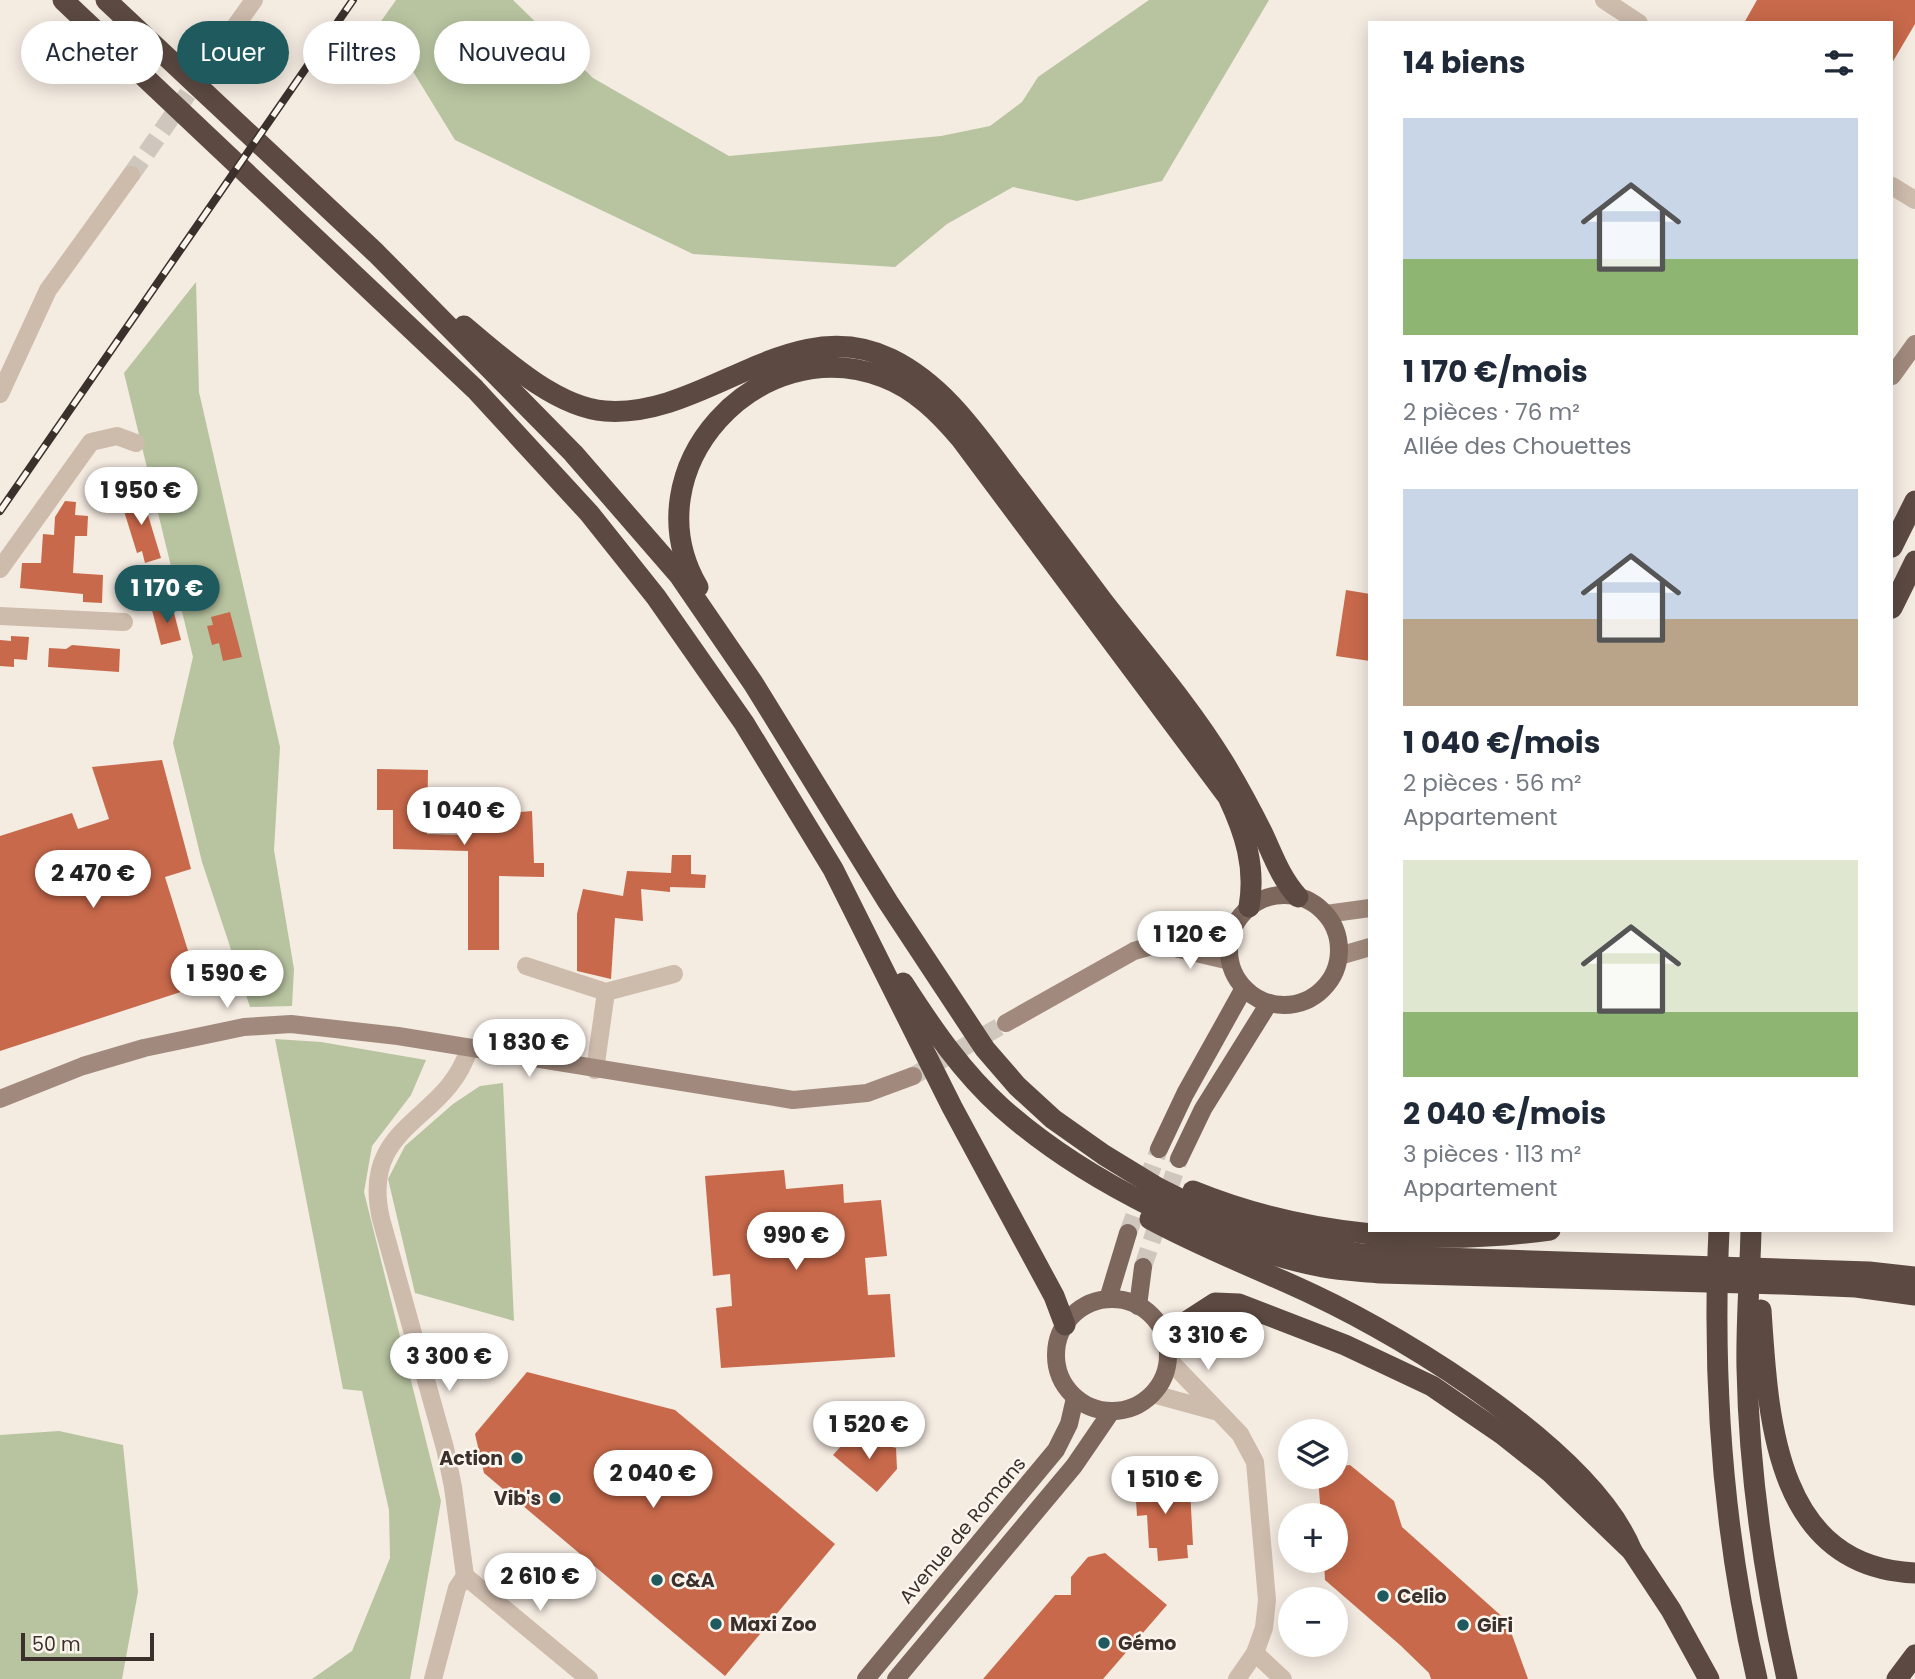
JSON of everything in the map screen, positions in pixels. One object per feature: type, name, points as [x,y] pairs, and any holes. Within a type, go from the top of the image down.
[{"type":"highway","points":[[63,0],[261,184],[475,389],[589,513],[656,597],[744,723],[853,907],[941,1041],[1002,1108],[1054,1147],[1097,1172],[1204,1221],[1362,1254],[1683,1274],[1915,1277]]},
{"type":"highway","points":[[106,0],[376,253],[519,371],[568,400],[603,411],[639,410],[679,400],[802,349],[861,349],[888,358],[919,374],[967,422],[1205,734],[1242,793],[1286,884],[1298,897]]},
{"type":"highway","points":[[376,253],[573,453],[679,575],[753,683]]},
{"type":"highway","points":[[1243,915],[1251,870],[1247,841],[1228,797],[1209,767],[961,439],[916,395],[882,376],[863,370],[826,368],[793,372],[776,378],[724,410],[712,423],[693,457],[681,506],[686,559],[693,578],[753,683],[888,902],[985,1049],[1017,1086],[1054,1119],[1097,1172],[1158,1188],[1204,1221],[1348,1313],[1467,1384],[1568,1464],[1623,1527],[1632,1551]]},
{"type":"highway","points":[[1893,545],[1915,501]]},
{"type":"highway","points":[[1893,606],[1915,561]]},
{"type":"highway","points":[[853,907],[952,1107],[1054,1296],[1065,1325]]},
{"type":"highway","points":[[1204,1221],[1264,1216],[1332,1231],[1451,1237],[1536,1232]]},
{"type":"highway","points":[[1719,1232],[1717,1349],[1723,1455],[1741,1598],[1757,1679]]},
{"type":"highway","points":[[1753,1232],[1767,1404],[1786,1476],[1805,1514],[1828,1539],[1868,1564],[1915,1573]]},
{"type":"highway","points":[[1753,1232],[1747,1366],[1750,1433],[1765,1569],[1787,1679]]},
{"type":"highway","points":[[1781,1276],[1915,1295]]},
{"type":"highway","points":[[1164,1336],[1194,1314],[1215,1303],[1227,1302],[1345,1345],[1432,1386],[1502,1434],[1550,1472],[1632,1551],[1671,1609],[1709,1679]]},
{"type":"highway","points":[[1897,1679],[1915,1655]]},
{"type":"main road","points":[[1281,895],[1298,897],[1326,914],[1339,941],[1339,956],[1332,978],[1323,989],[1298,1003],[1269,1003],[1244,988],[1230,961],[1230,941],[1243,915],[1264,899],[1281,895]]},
{"type":"main road","points":[[1159,1149],[1185,1094],[1244,988]]},
{"type":"main road","points":[[1180,1159],[1203,1109],[1269,1003]]},
{"type":"main road","points":[[1108,1299],[1128,1233]]},
{"type":"main road","points":[[1138,1306],[1143,1266]]},
{"type":"main road","points":[[1108,1299],[1138,1306],[1158,1323],[1164,1336],[1168,1359],[1161,1384],[1153,1394],[1134,1407],[1111,1412],[1092,1408],[1075,1398],[1066,1388],[1056,1363],[1059,1337],[1065,1325],[1083,1307],[1108,1299]]},
{"type":"main road","name":"Avenue de Romans","points":[[866,1679],[1056,1450],[1069,1424],[1075,1398]]},
{"type":"main road","points":[[896,1679],[1074,1466],[1111,1412]]},
{"type":"street","points":[[239,21],[254,0]]},
{"type":"street","points":[[1604,0],[1636,21]]},
{"type":"street","points":[[0,394],[48,290],[131,175]]},
{"type":"street","points":[[1893,187],[1915,201]]},
{"type":"street","points":[[1893,375],[1915,344]]},
{"type":"street","points":[[1893,388],[1915,365]]},
{"type":"street","points":[[0,569],[91,442],[117,436],[136,443]]},
{"type":"street","points":[[0,616],[124,622]]},
{"type":"street","points":[[1326,914],[1368,908]]},
{"type":"street","points":[[1006,1023],[1123,956],[1243,915]]},
{"type":"street","points":[[1159,944],[1230,961]]},
{"type":"street","points":[[1339,956],[1368,948]]},
{"type":"street","points":[[526,966],[606,992],[674,974]]},
{"type":"street","points":[[595,1070],[606,992]]},
{"type":"street","points":[[0,1098],[83,1066],[144,1048],[244,1027],[291,1024],[330,1027],[793,1100],[867,1093],[913,1076]]},
{"type":"street","points":[[435,1670],[457,1588],[465,1576],[453,1487],[381,1219],[376,1190],[377,1175],[388,1146],[455,1079],[469,1049]]},
{"type":"street","points":[[1168,1359],[1205,1396],[1214,1411],[1240,1434],[1255,1462],[1267,1600],[1264,1628],[1255,1653],[1237,1679]]},
{"type":"street","points":[[1153,1394],[1214,1411]]},
{"type":"street","points":[[465,1576],[589,1679]]},
{"type":"street","points":[[1255,1653],[1283,1679]]},
{"type":"green space","points":[[396,0],[513,0],[535,21],[434,21],[434,84],[590,84],[590,75],[729,156],[941,136],[990,126],[1022,102],[1038,77],[1149,0],[1269,0],[1162,181],[1077,201],[1013,187],[947,224],[895,267],[693,254],[455,140],[420,83],[420,21],[381,21]]},
{"type":"green space","points":[[196,282],[199,392],[280,747],[274,850],[294,969],[292,1006],[250,1007],[202,862],[173,743],[193,657],[124,373]]},
{"type":"green space","points":[[275,1039],[321,1042],[426,1060],[411,1095],[372,1146],[364,1192],[441,1501],[410,1679],[312,1679],[352,1651],[390,1558],[389,1510],[362,1391],[343,1389]]},
{"type":"green space","points":[[503,1083],[514,1321],[415,1293],[388,1179],[405,1146],[453,1104],[480,1086]]},
{"type":"green space","points":[[59,1431],[123,1445],[138,1592],[122,1679],[0,1679],[0,1435]]},
{"type":"building","points":[[1757,0],[1915,0],[1915,24],[1893,61],[1893,21],[1745,21]]},
{"type":"building","points":[[141,492],[161,558],[145,563],[142,551],[137,553],[120,498]]},
{"type":"building","points":[[65,501],[76,502],[75,515],[88,516],[87,536],[75,536],[73,573],[103,575],[102,603],[83,602],[83,594],[20,588],[22,563],[41,563],[43,534],[54,535],[55,517]]},
{"type":"building","points":[[1346,590],[1368,594],[1368,661],[1336,656]]},
{"type":"building","points":[[172,605],[181,640],[161,645],[152,610]]},
{"type":"building","points":[[230,612],[242,657],[223,661],[219,643],[212,645],[207,626],[213,625],[211,617]]},
{"type":"building","points":[[11,636],[29,637],[27,660],[14,659],[14,667],[0,666],[0,640],[11,641]]},
{"type":"building","points":[[72,645],[120,649],[119,672],[48,667],[49,648],[66,649]]},
{"type":"building","points":[[162,760],[191,869],[165,877],[199,986],[0,1051],[0,836],[72,813],[78,829],[109,819],[92,767]]},
{"type":"building","points":[[377,769],[428,770],[427,834],[464,835],[463,817],[532,811],[534,863],[544,863],[544,877],[499,876],[499,950],[468,950],[468,851],[393,849],[393,810],[377,810]]},
{"type":"building","points":[[672,855],[691,855],[691,874],[706,875],[705,888],[670,887],[670,892],[641,889],[643,921],[615,918],[611,979],[577,971],[577,914],[583,889],[623,896],[627,871],[671,873]]},
{"type":"building","points":[[784,1170],[786,1189],[843,1184],[844,1203],[881,1200],[887,1256],[865,1258],[868,1295],[890,1294],[895,1357],[721,1368],[716,1308],[732,1306],[730,1274],[713,1276],[705,1176]]},
{"type":"building","points":[[527,1372],[675,1410],[835,1544],[725,1676],[484,1473],[475,1434]]},
{"type":"building","points":[[850,1436],[896,1448],[897,1469],[877,1492],[833,1455]]},
{"type":"building","points":[[1348,1465],[1394,1501],[1402,1527],[1507,1621],[1528,1679],[1431,1679],[1429,1673],[1400,1645],[1348,1600],[1348,1587],[1333,1587],[1325,1580],[1325,1573],[1348,1573],[1348,1503],[1320,1503],[1319,1489],[1348,1489]]},
{"type":"building","points":[[1158,1466],[1168,1491],[1190,1489],[1193,1545],[1187,1545],[1188,1558],[1158,1561],[1157,1548],[1149,1548],[1147,1515],[1137,1516],[1135,1485],[1147,1480],[1143,1473]]},
{"type":"building","points":[[1105,1553],[1167,1605],[1103,1679],[983,1679],[1055,1595],[1071,1595],[1071,1577],[1088,1557]]},
{"type":"tunnel","points":[[131,175],[195,84]]},
{"type":"tunnel","points":[[913,1076],[1006,1023]]},
{"type":"tunnel","points":[[1128,1233],[1159,1149]]},
{"type":"tunnel","points":[[1143,1267],[1179,1159]]},
{"type":"railway","points":[[0,511],[353,0]]},
{"type":"place","name":"Action","points":[[517,1458]]},
{"type":"place","name":"Vib's","points":[[555,1498]]},
{"type":"place","name":"C&A","points":[[657,1580]]},
{"type":"place","name":"Celio","points":[[1383,1596]]},
{"type":"place","name":"Maxi Zoo","points":[[716,1624]]},
{"type":"place","name":"GiFi","points":[[1463,1625]]},
{"type":"place","name":"Gémo","points":[[1104,1643]]}]
